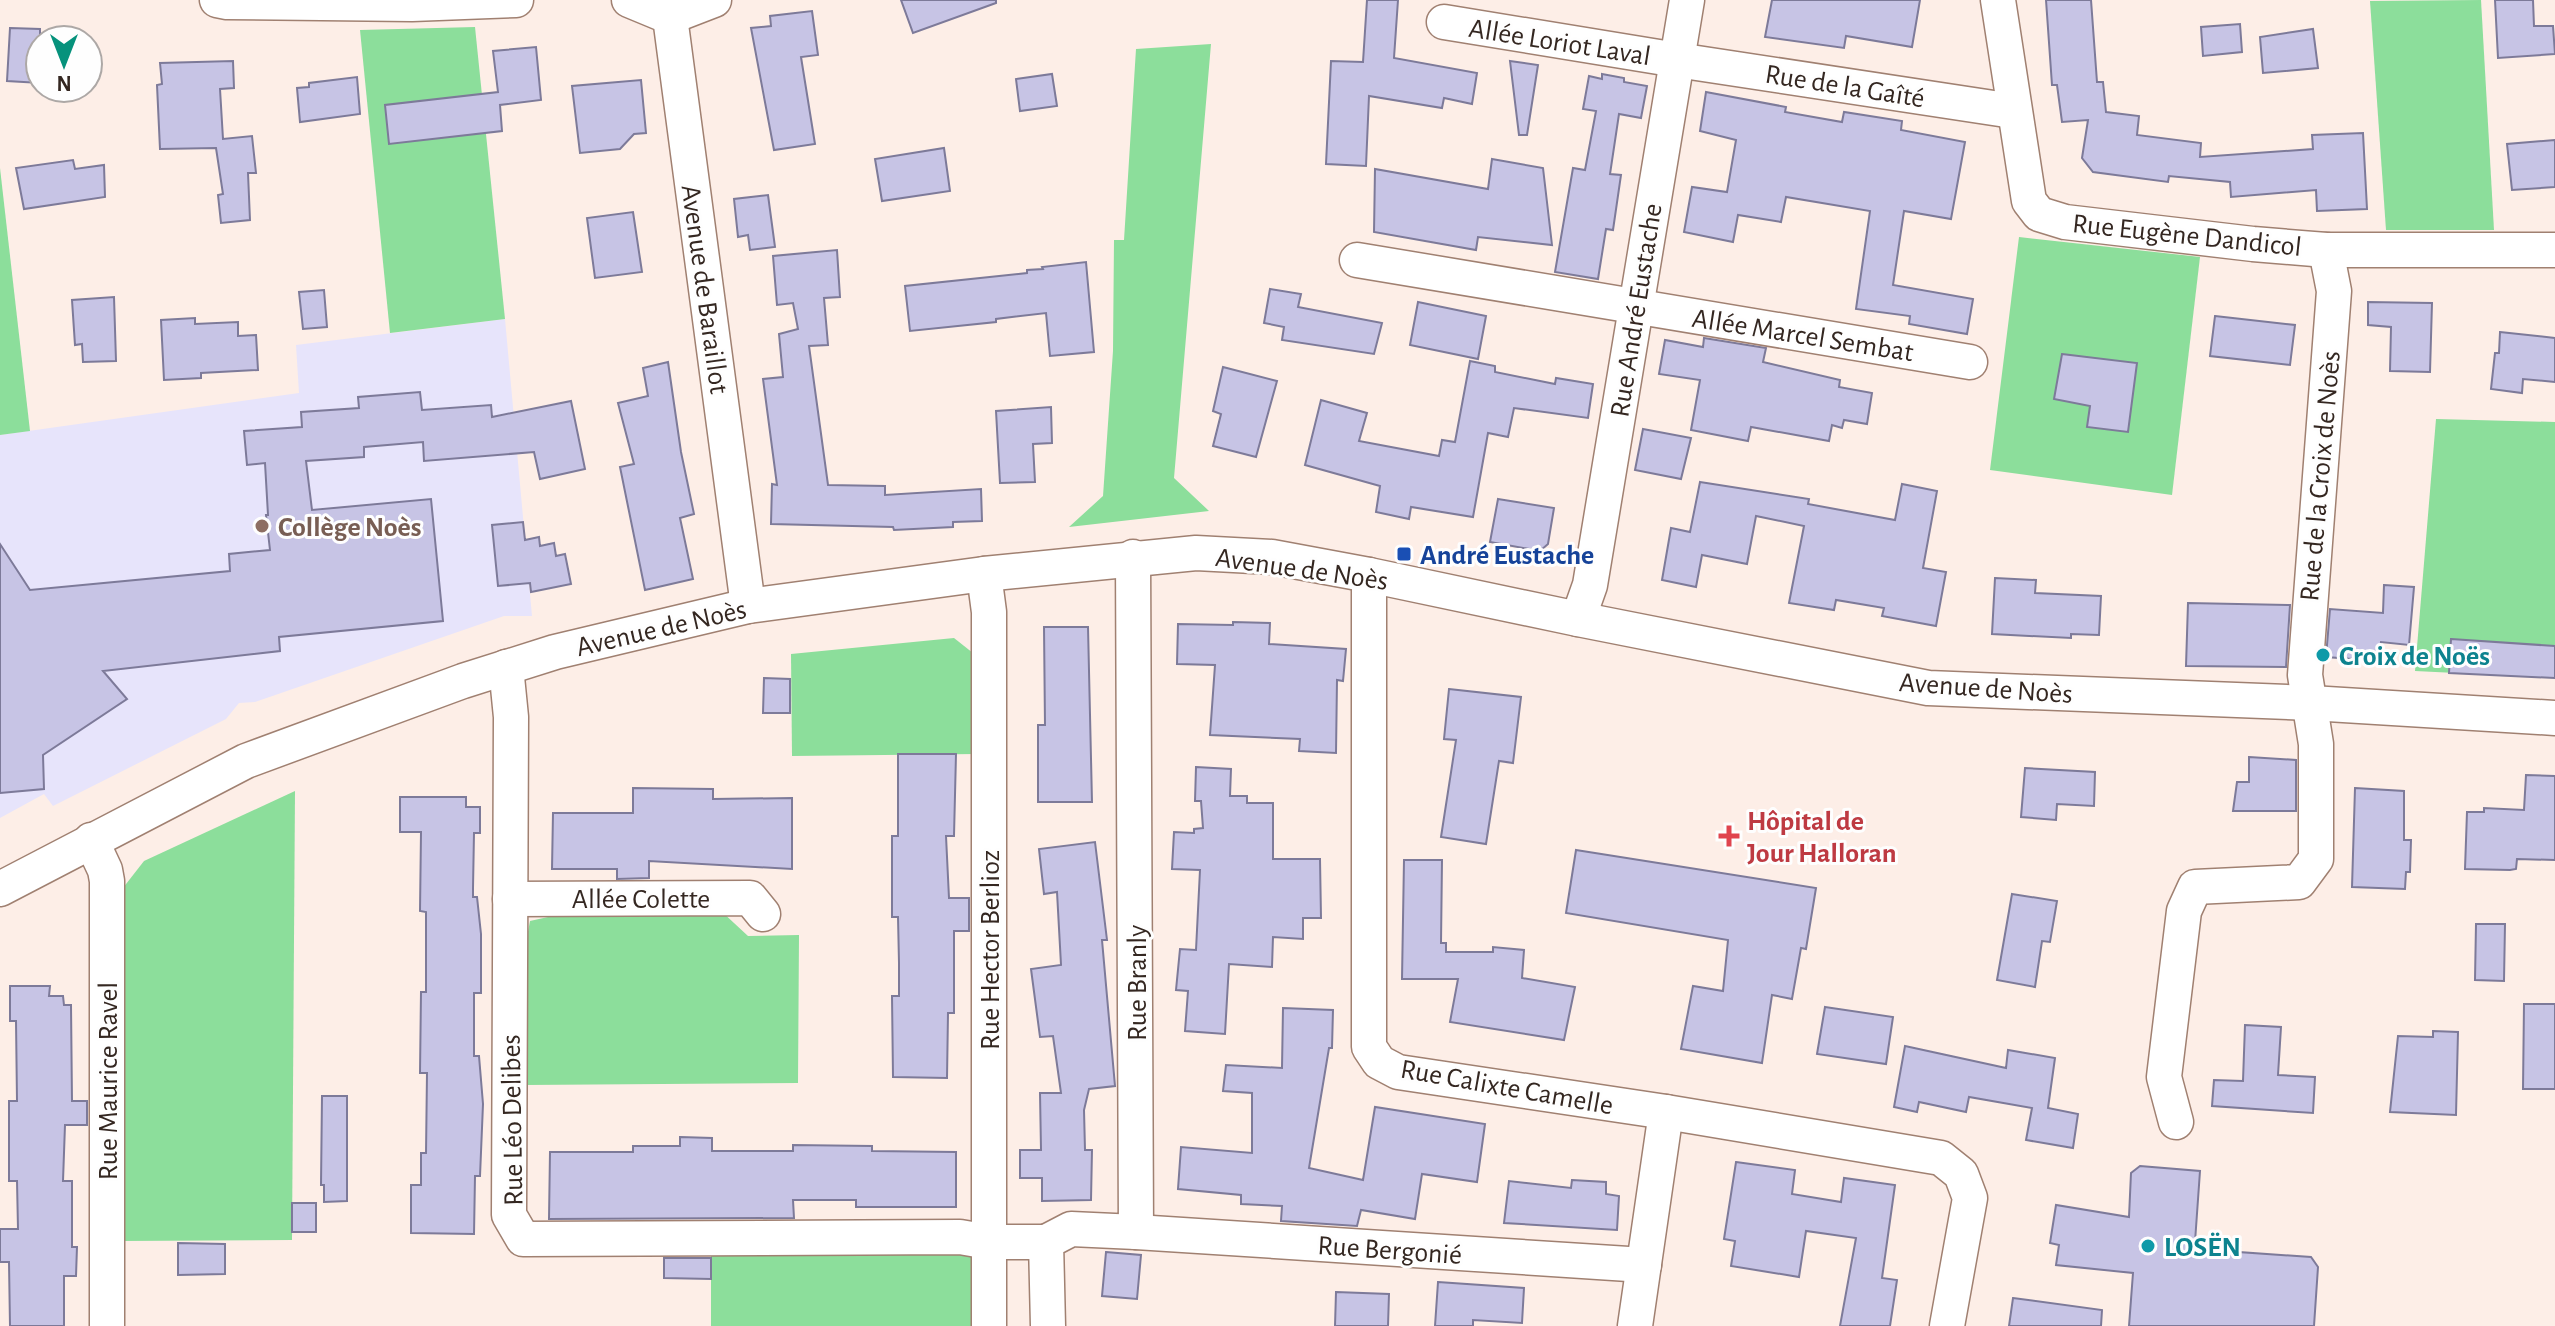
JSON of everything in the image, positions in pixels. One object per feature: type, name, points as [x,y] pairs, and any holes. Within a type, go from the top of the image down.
[{"type":"street","points":[[217,0],[412,4],[516,0]]},
{"type":"street","points":[[629,0],[670,17],[714,0]]},
{"type":"street","name":"Rue André Eustache","points":[[1578,619],[1590,585],[1687,0]]},
{"type":"street","name":"Rue Eugène Dandicol","points":[[1998,0],[2029,201],[2039,214],[2081,224],[2326,250],[2555,250]]},
{"type":"street","name":"Avenue de Baraillot","points":[[670,17],[748,606]]},
{"type":"street","name":"Allée Loriot Laval","points":[[1444,22],[1677,60]]},
{"type":"street","name":"Rue de la Gaîté","points":[[1677,60],[2013,111]]},
{"type":"street","name":"Rue de la Croix de Noès","points":[[2176,1122],[2164,1077],[2184,911],[2195,887],[2299,882],[2316,859],[2316,744],[2305,675],[2334,291],[2326,250]]},
{"type":"street","name":"Allée Marcel Sembat","points":[[1357,260],[1970,362]]},
{"type":"street","name":"Avenue de Noès","points":[[0,889],[246,761],[349,721],[570,648],[748,606],[1133,557],[1196,553],[1272,557],[1928,688],[2311,703],[2555,718]]},
{"type":"street","name":"Rue Branly","points":[[1133,557],[1136,1232]]},
{"type":"street","name":"Rue Hector Berlioz","points":[[984,574],[989,612],[989,1326]]},
{"type":"street","name":"Rue Calixte Camelle","points":[[1369,575],[1369,1047],[1379,1062],[1398,1072],[1666,1112],[1941,1158],[1961,1174],[1970,1198],[1947,1326]]},
{"type":"street","name":"Rue Léo Delibes","points":[[506,667],[511,717],[509,1215],[523,1239],[960,1237],[989,1242],[1046,1242]]},
{"type":"street","name":"Rue Maurice Ravel","points":[[91,840],[107,881],[107,1326]]},
{"type":"street","name":"Allée Colette","points":[[510,899],[750,898],[763,914]]},
{"type":"street","points":[[1635,1326],[1666,1112]]},
{"type":"street","points":[[1048,1326],[1046,1242],[1071,1229],[1136,1232]]},
{"type":"street","name":"Rue Bergonié","points":[[1136,1232],[1644,1265]]},
{"type":"shaded area","name":"Collège Noès","points":[[505,319],[532,616],[504,616],[255,702],[239,703],[226,719],[53,806],[44,794],[0,818],[0,435],[299,393],[296,345]]},
{"type":"green space","points":[[2481,0],[2494,230],[2386,230],[2370,1]]},
{"type":"green space","points":[[475,27],[505,319],[390,333],[360,30]]},
{"type":"green space","points":[[1211,44],[1174,478],[1209,511],[1069,527],[1103,496],[1113,351],[1114,240],[1124,240],[1136,49]]},
{"type":"green space","points":[[0,168],[30,431],[0,435]]},
{"type":"green space","points":[[2019,237],[2200,257],[2172,495],[1990,470]]},
{"type":"green space","points":[[2436,419],[2555,422],[2555,678],[2415,671]]},
{"type":"green space","points":[[954,638],[978,657],[977,754],[792,756],[791,654]]},
{"type":"green space","points":[[295,791],[292,1240],[121,1241],[119,893],[144,861]]},
{"type":"green space","points":[[720,910],[748,936],[799,935],[798,1083],[525,1085],[527,937],[530,921],[548,917],[551,912]]},
{"type":"green space","points":[[711,1251],[957,1251],[975,1256],[977,1326],[711,1326]]},
{"type":"building","points":[[901,0],[996,0],[996,3],[913,33]]},
{"type":"building","points":[[1367,0],[1398,0],[1394,58],[1477,73],[1472,104],[1444,98],[1442,108],[1369,96],[1366,166],[1326,164],[1331,61],[1363,62]]},
{"type":"building","points":[[1772,0],[1920,0],[1912,47],[1846,36],[1844,48],[1765,37]]},
{"type":"building","points":[[2046,0],[2091,0],[2097,82],[2103,82],[2106,112],[2139,116],[2137,135],[2201,143],[2200,157],[2313,149],[2312,135],[2363,133],[2367,209],[2317,211],[2316,190],[2231,197],[2230,182],[2169,176],[2168,182],[2093,172],[2082,158],[2088,120],[2062,122],[2057,85],[2052,85]]},
{"type":"building","points":[[2495,0],[2533,0],[2534,26],[2553,26],[2555,54],[2498,58]]},
{"type":"building","points":[[812,11],[818,55],[801,57],[815,144],[774,150],[751,28],[771,26],[770,16]]},
{"type":"building","points":[[2240,24],[2242,52],[2203,56],[2201,27]]},
{"type":"building","points":[[10,28],[24,28],[24,82],[7,81]]},
{"type":"building","points":[[2313,29],[2318,68],[2263,73],[2260,37]]},
{"type":"building","points":[[536,47],[541,100],[500,105],[502,131],[389,144],[385,105],[498,92],[493,51]]},
{"type":"building","points":[[233,61],[234,88],[220,89],[223,139],[252,136],[256,173],[248,173],[250,220],[221,223],[218,195],[223,194],[216,148],[160,149],[157,85],[162,84],[160,63]]},
{"type":"building","points":[[1510,61],[1538,65],[1527,135],[1519,135]]},
{"type":"building","points":[[1052,74],[1057,106],[1020,111],[1016,79]]},
{"type":"building","points":[[1602,74],[1647,86],[1641,118],[1619,114],[1610,174],[1621,175],[1613,230],[1606,229],[1598,279],[1555,272],[1573,168],[1585,170],[1596,111],[1583,109],[1589,76],[1602,79]]},
{"type":"building","points":[[357,77],[360,114],[300,122],[297,88],[309,87],[309,83]]},
{"type":"building","points":[[641,80],[646,133],[634,134],[620,149],[580,153],[572,86]]},
{"type":"building","points":[[1706,92],[1786,107],[1785,112],[1842,122],[1844,112],[1902,121],[1901,130],[1965,142],[1951,219],[1904,211],[1893,285],[1973,299],[1967,334],[1909,324],[1910,316],[1856,309],[1870,211],[1786,197],[1781,222],[1738,215],[1733,242],[1684,232],[1692,187],[1727,192],[1736,140],[1700,131]]},
{"type":"building","points":[[2555,140],[2555,187],[2512,190],[2507,144]]},
{"type":"building","points":[[944,148],[950,191],[882,201],[875,159]]},
{"type":"building","points":[[1492,159],[1543,168],[1552,245],[1478,237],[1476,250],[1374,232],[1375,169],[1488,189]]},
{"type":"building","points":[[73,160],[75,169],[104,165],[105,197],[24,209],[16,168]]},
{"type":"building","points":[[768,195],[775,247],[750,250],[748,235],[738,237],[734,199]]},
{"type":"building","points":[[633,212],[642,272],[595,278],[587,218]]},
{"type":"building","points":[[837,250],[840,297],[824,298],[828,345],[809,346],[828,485],[885,486],[885,495],[981,489],[982,521],[953,522],[953,527],[894,530],[893,527],[771,524],[772,484],[777,485],[763,379],[783,377],[779,334],[798,329],[793,303],[777,305],[773,256]]},
{"type":"building","points":[[1086,262],[1094,352],[1050,356],[1046,313],[910,331],[905,286],[1027,273],[1027,270],[1042,267]]},
{"type":"building","points":[[1270,289],[1301,294],[1298,307],[1382,323],[1374,354],[1282,340],[1284,327],[1264,323]]},
{"type":"building","points":[[324,290],[327,327],[303,329],[299,292]]},
{"type":"building","points":[[114,297],[116,361],[83,362],[82,344],[75,345],[72,300]]},
{"type":"building","points":[[1418,302],[1486,316],[1478,359],[1410,345]]},
{"type":"building","points":[[2368,302],[2432,303],[2430,372],[2390,371],[2391,327],[2368,325]]},
{"type":"building","points":[[2215,316],[2295,325],[2290,365],[2210,356]]},
{"type":"building","points":[[195,318],[195,324],[238,322],[238,336],[256,335],[258,370],[201,373],[201,378],[164,380],[161,320]]},
{"type":"building","points":[[2500,332],[2555,338],[2555,382],[2523,379],[2522,393],[2491,389]]},
{"type":"building","points":[[1704,338],[1766,348],[1763,362],[1840,380],[1839,387],[1872,393],[1867,424],[1844,420],[1842,428],[1832,425],[1829,441],[1751,427],[1748,441],[1691,430],[1700,380],[1659,374],[1665,340],[1703,347]]},
{"type":"building","points":[[2062,354],[2137,363],[2128,432],[2087,427],[2090,406],[2054,399]]},
{"type":"building","points":[[1470,361],[1495,366],[1495,372],[1555,384],[1556,378],[1593,384],[1588,418],[1514,408],[1508,437],[1488,433],[1473,517],[1411,507],[1409,519],[1376,512],[1380,486],[1305,465],[1321,400],[1367,413],[1359,441],[1439,456],[1442,440],[1455,442]]},
{"type":"building","points":[[668,362],[694,514],[680,518],[693,579],[645,590],[620,467],[634,464],[618,403],[648,396],[643,368]]},
{"type":"building","points":[[1223,367],[1277,381],[1256,457],[1213,446],[1221,414],[1213,411]]},
{"type":"building","points":[[420,392],[422,410],[491,405],[492,417],[571,401],[585,469],[540,479],[534,452],[424,461],[423,442],[364,447],[364,457],[306,461],[312,510],[431,499],[443,621],[279,637],[280,651],[103,671],[127,699],[43,755],[44,789],[0,793],[0,544],[30,590],[230,571],[229,554],[270,550],[265,463],[247,465],[244,431],[302,427],[301,412],[359,408],[358,397]]},
{"type":"building","points":[[1051,407],[1052,443],[1033,444],[1035,482],[1000,483],[996,411]]},
{"type":"building","points":[[1643,429],[1691,438],[1681,479],[1635,470]]},
{"type":"building","points":[[1700,482],[1809,499],[1808,504],[1895,520],[1902,484],[1937,491],[1923,568],[1946,572],[1936,626],[1882,616],[1884,608],[1836,600],[1834,610],[1789,603],[1804,526],[1756,516],[1747,564],[1702,555],[1696,587],[1662,580],[1671,528],[1690,532]]},
{"type":"building","points":[[1498,499],[1554,508],[1548,544],[1540,551],[1490,542]]},
{"type":"building","points":[[523,522],[525,540],[539,537],[540,546],[554,543],[556,556],[565,554],[571,584],[531,592],[530,583],[498,586],[492,525]]},
{"type":"building","points":[[1995,578],[2036,580],[2035,593],[2101,596],[2099,635],[2071,634],[2071,638],[1992,634]]},
{"type":"building","points":[[2384,585],[2414,587],[2409,645],[2381,642],[2379,661],[2326,657],[2330,609],[2383,613]]},
{"type":"building","points":[[2188,603],[2290,605],[2286,667],[2186,666]]},
{"type":"building","points":[[1233,622],[1270,623],[1269,644],[1346,649],[1343,681],[1337,680],[1336,753],[1299,751],[1300,739],[1210,735],[1215,665],[1177,664],[1178,624],[1233,625]]},
{"type":"building","points":[[1044,627],[1088,627],[1092,802],[1038,802],[1038,725],[1045,725]]},
{"type":"building","points":[[2451,639],[2555,646],[2555,678],[2449,673]]},
{"type":"building","points":[[764,678],[790,679],[790,713],[763,713]]},
{"type":"building","points":[[1449,689],[1521,697],[1513,763],[1499,761],[1486,844],[1441,837],[1456,740],[1444,739]]},
{"type":"building","points":[[898,754],[956,754],[954,836],[946,836],[949,898],[969,898],[969,931],[954,931],[954,1013],[948,1013],[947,1078],[893,1077],[892,996],[899,996],[898,917],[892,917],[892,836],[898,836]]},
{"type":"building","points":[[2249,757],[2296,760],[2296,811],[2233,811],[2237,782],[2249,782]]},
{"type":"building","points":[[1196,767],[1231,769],[1230,796],[1247,796],[1247,803],[1273,803],[1273,859],[1320,859],[1321,918],[1303,918],[1303,939],[1273,937],[1272,967],[1229,964],[1225,1034],[1185,1031],[1188,991],[1176,990],[1180,949],[1196,950],[1200,870],[1172,869],[1174,832],[1194,833],[1194,829],[1203,828],[1201,801],[1195,801]]},
{"type":"building","points":[[2025,768],[2095,772],[2094,806],[2057,804],[2056,820],[2021,817]]},
{"type":"building","points":[[2526,775],[2555,776],[2555,860],[2517,859],[2516,869],[2510,870],[2465,869],[2467,812],[2484,812],[2484,808],[2524,810]]},
{"type":"building","points":[[633,788],[713,789],[713,799],[792,798],[792,869],[649,861],[649,878],[617,879],[617,869],[552,869],[553,813],[633,813]]},
{"type":"building","points":[[2355,788],[2404,791],[2404,840],[2411,840],[2410,872],[2406,872],[2405,889],[2352,887]]},
{"type":"building","points":[[400,797],[466,797],[466,807],[480,807],[480,833],[474,833],[473,897],[477,897],[481,934],[481,993],[474,993],[474,1056],[479,1056],[483,1104],[480,1176],[475,1176],[474,1234],[411,1233],[411,1185],[421,1185],[421,1153],[426,1153],[427,1073],[420,1073],[421,992],[426,992],[426,912],[420,911],[421,832],[400,832]]},
{"type":"building","points":[[1095,842],[1107,940],[1102,940],[1115,1086],[1089,1089],[1084,1110],[1085,1150],[1092,1150],[1091,1200],[1042,1201],[1042,1178],[1020,1178],[1020,1150],[1041,1150],[1040,1093],[1061,1093],[1053,1036],[1040,1037],[1031,969],[1061,965],[1057,892],[1044,894],[1039,849]]},
{"type":"building","points":[[1576,850],[1816,888],[1806,949],[1801,948],[1792,999],[1772,995],[1762,1063],[1681,1049],[1693,986],[1723,991],[1728,940],[1566,913]]},
{"type":"building","points":[[1404,860],[1442,860],[1441,943],[1446,943],[1446,952],[1493,952],[1493,947],[1524,950],[1522,978],[1575,987],[1564,1040],[1450,1022],[1458,979],[1402,979]]},
{"type":"building","points":[[2012,894],[2057,901],[2050,942],[2042,941],[2035,987],[1997,980]]},
{"type":"building","points":[[2476,924],[2505,924],[2504,981],[2475,980]]},
{"type":"building","points":[[10,986],[50,986],[49,996],[63,996],[64,1005],[71,1005],[72,1101],[87,1101],[87,1125],[65,1125],[63,1181],[72,1181],[72,1247],[77,1247],[76,1276],[64,1276],[64,1326],[10,1326],[9,1262],[0,1262],[0,1229],[18,1229],[17,1181],[9,1181],[9,1101],[17,1101],[16,1021],[10,1021]]},
{"type":"building","points":[[2524,1004],[2555,1004],[2555,1089],[2523,1089]]},
{"type":"building","points":[[1825,1007],[1893,1017],[1886,1064],[1817,1054]]},
{"type":"building","points":[[1283,1008],[1333,1010],[1332,1048],[1329,1048],[1309,1168],[1363,1180],[1375,1107],[1485,1124],[1477,1182],[1422,1174],[1415,1219],[1361,1210],[1357,1226],[1281,1221],[1282,1206],[1241,1204],[1241,1195],[1178,1189],[1181,1147],[1252,1153],[1252,1093],[1223,1091],[1226,1065],[1282,1068]]},
{"type":"building","points":[[2245,1025],[2281,1027],[2278,1075],[2315,1077],[2313,1113],[2212,1106],[2214,1080],[2243,1081]]},
{"type":"building","points":[[2433,1031],[2458,1032],[2456,1115],[2390,1112],[2398,1036],[2433,1037]]},
{"type":"building","points":[[1905,1046],[2006,1068],[2008,1050],[2055,1058],[2048,1108],[2078,1114],[2073,1148],[2026,1140],[2032,1108],[1969,1097],[1966,1112],[1919,1102],[1917,1112],[1894,1107]]},
{"type":"building","points":[[322,1096],[347,1096],[347,1201],[324,1202],[324,1185],[321,1185]]},
{"type":"building","points":[[680,1137],[712,1138],[712,1151],[793,1151],[793,1145],[872,1146],[872,1151],[956,1152],[956,1207],[856,1207],[856,1200],[793,1200],[794,1218],[549,1219],[550,1152],[633,1152],[633,1146],[680,1146]]},
{"type":"building","points":[[1736,1162],[1795,1170],[1792,1194],[1841,1202],[1844,1178],[1895,1185],[1882,1278],[1897,1280],[1890,1326],[1840,1326],[1856,1238],[1806,1231],[1799,1277],[1731,1266],[1735,1241],[1724,1239]]},
{"type":"building","name":"LOSËN","points":[[2140,1166],[2200,1171],[2195,1242],[2240,1247],[2239,1252],[2311,1257],[2318,1267],[2314,1326],[2129,1326],[2133,1273],[2056,1265],[2059,1245],[2050,1243],[2056,1205],[2129,1217],[2131,1173]]},
{"type":"building","points":[[1572,1180],[1606,1182],[1606,1194],[1619,1196],[1617,1230],[1504,1223],[1509,1181],[1571,1188]]},
{"type":"building","points":[[292,1203],[316,1203],[316,1232],[292,1232]]},
{"type":"building","points":[[178,1243],[225,1244],[225,1274],[178,1275]]},
{"type":"building","points":[[1106,1252],[1141,1255],[1137,1299],[1102,1296]]},
{"type":"building","points":[[664,1258],[711,1258],[711,1279],[664,1278]]},
{"type":"building","points":[[1438,1282],[1524,1288],[1522,1323],[1473,1320],[1473,1326],[1435,1326]]},
{"type":"building","points":[[1336,1292],[1389,1294],[1388,1326],[1335,1326]]},
{"type":"building","points":[[2013,1298],[2102,1310],[2101,1326],[2009,1326]]},
{"type":"place","name":"Collège Noès","points":[[262,526]]},
{"type":"place","name":"André Eustache","points":[[1404,554]]},
{"type":"place","name":"Croix de Noës","points":[[2323,655]]},
{"type":"place","name":"Hôpital de Jour Halloran","points":[[1729,836]]},
{"type":"place","name":"LOSËN","points":[[2148,1246]]}]
